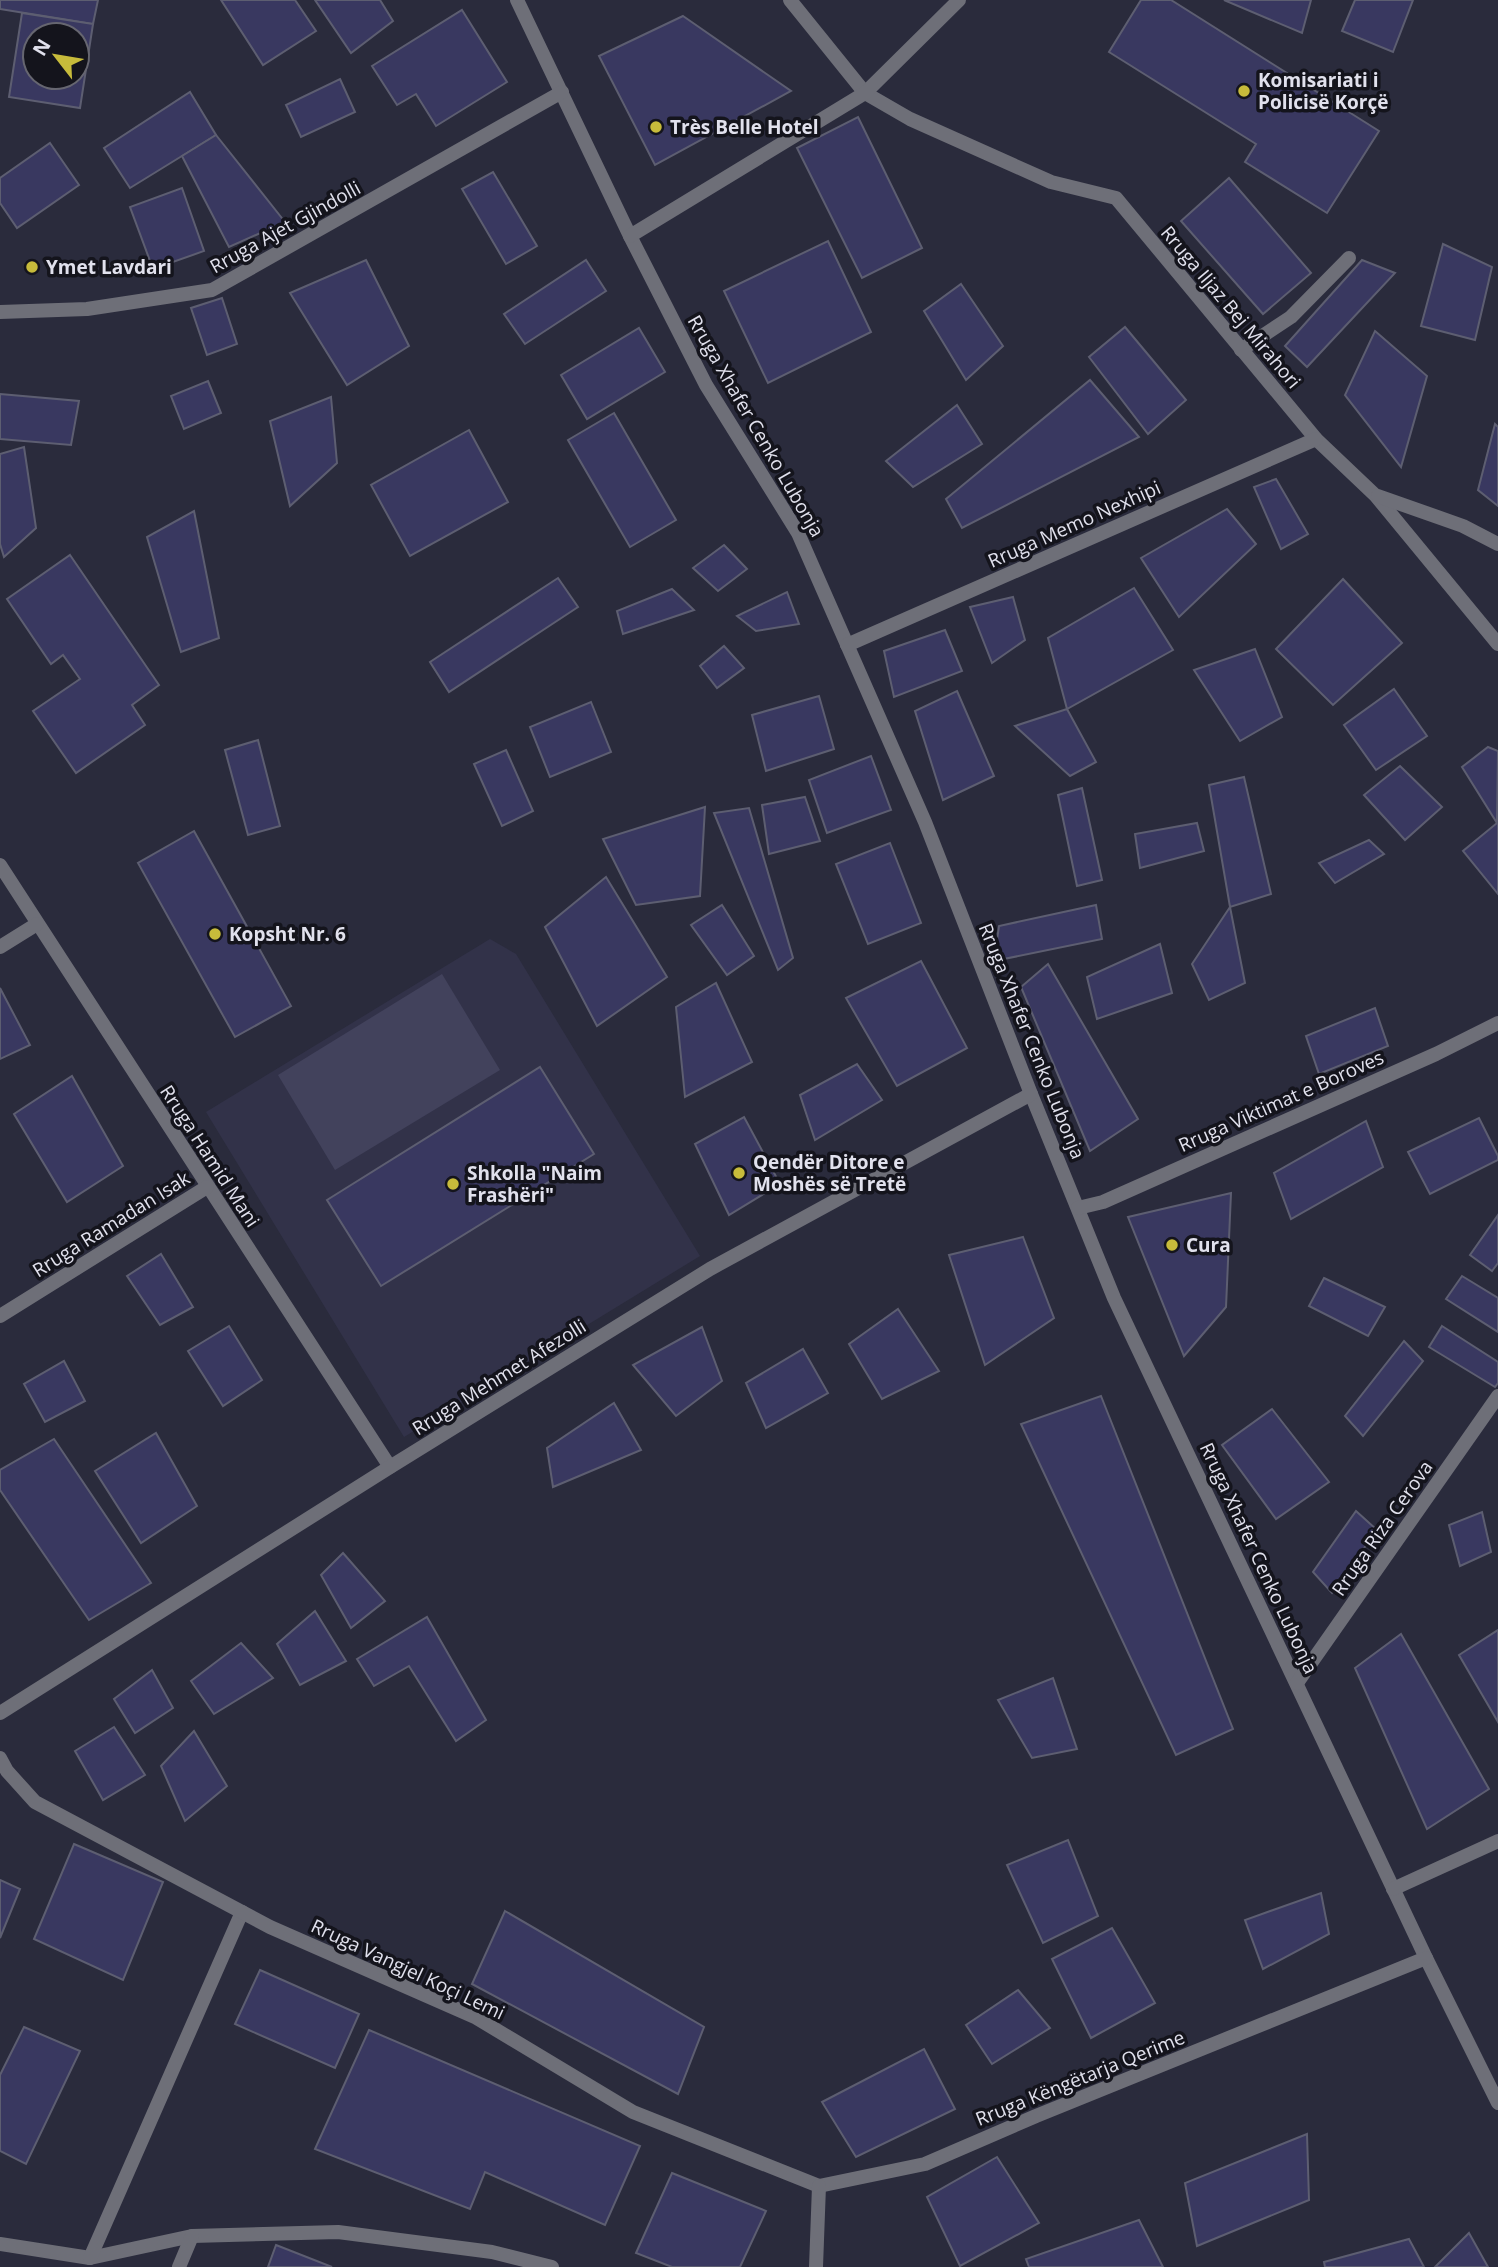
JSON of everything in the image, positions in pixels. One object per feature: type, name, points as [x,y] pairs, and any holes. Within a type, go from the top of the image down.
[{"type":"street","name":"Rruga Xhafer Cenko Lubonja","points":[[517,0],[630,236],[706,385],[798,533],[925,822],[1114,1298],[1393,1889],[1498,2103]]},
{"type":"street","points":[[790,0],[865,93]]},
{"type":"street","points":[[630,236],[865,93],[959,0]]},
{"type":"street","name":"Rruga Ajet Gjindolli","points":[[0,312],[87,309],[212,290],[562,92]]},
{"type":"street","name":"Rruga Iljaz Bej Mirahori","points":[[865,93],[910,119],[1051,182],[1116,198],[1316,439],[1376,496],[1498,644]]},
{"type":"street","points":[[1241,350],[1291,317],[1349,258]]},
{"type":"street","name":"Rruga Memo Nexhipi","points":[[847,645],[1316,439]]},
{"type":"street","points":[[1376,496],[1463,527],[1498,544]]},
{"type":"street","name":"Rruga Hamid Mani","points":[[0,865],[390,1467]]},
{"type":"street","points":[[0,947],[37,924]]},
{"type":"street","name":"Rruga Viktimat e Boroves","points":[[1078,1209],[1103,1202],[1436,1054],[1498,1023]]},
{"type":"street","name":"Rruga Mehmet Afezolli","points":[[0,1713],[710,1269],[1031,1094]]},
{"type":"street","name":"Rruga Ramadan Isak","points":[[0,1315],[207,1187]]},
{"type":"street","name":"Rruga Riza Cerova","points":[[1297,1683],[1498,1396]]},
{"type":"street","name":"Rruga Vangjel Koçi Lemi","points":[[0,1758],[7,1771],[35,1802],[270,1927],[475,2017],[633,2112],[819,2186]]},
{"type":"street","points":[[1393,1889],[1498,1841]]},
{"type":"street","points":[[90,2258],[242,1912]]},
{"type":"street","name":"Rruga Këngëtarja Qerime","points":[[819,2186],[925,2164],[1036,2116],[1426,1958]]},
{"type":"street","points":[[816,2267],[819,2186]]},
{"type":"street","points":[[0,2244],[90,2258],[192,2236],[338,2232],[492,2252],[552,2267]]},
{"type":"street","points":[[179,2267],[192,2236]]},
{"type":"shaded area","name":"Shkolla \"Naim Frashëri\"","points":[[490,939],[516,954],[700,1256],[404,1437],[206,1112]]},
{"type":"shaded area","points":[[442,974],[500,1070],[335,1170],[278,1075]]},
{"type":"building","points":[[0,0],[98,0],[93,24],[91,21],[74,21],[0,9]]},
{"type":"building","points":[[221,0],[295,0],[316,31],[263,65]]},
{"type":"building","points":[[315,0],[380,0],[393,21],[351,53]]},
{"type":"building","name":"Komisariati i Policisë Korçë","points":[[1141,0],[1171,0],[1379,131],[1327,213],[1245,162],[1256,144],[1109,52]]},
{"type":"building","points":[[1224,0],[1311,0],[1302,33]]},
{"type":"building","points":[[1355,0],[1413,0],[1393,52],[1342,31]]},
{"type":"building","points":[[462,10],[507,82],[436,126],[416,94],[397,105],[372,66]]},
{"type":"building","points":[[22,13],[74,21],[21,21],[21,91],[83,91],[80,108],[9,97]]},
{"type":"building","points":[[683,16],[791,91],[655,165],[599,56]]},
{"type":"building","points":[[340,79],[355,112],[301,137],[286,105]]},
{"type":"building","points":[[190,92],[216,135],[130,188],[104,148]]},
{"type":"building","points":[[858,117],[922,248],[862,278],[797,148]]},
{"type":"building","points":[[216,135],[285,222],[229,247],[182,156]]},
{"type":"building","points":[[50,143],[79,185],[17,228],[0,203],[0,178]]},
{"type":"building","points":[[493,172],[537,246],[506,264],[462,189]]},
{"type":"building","points":[[1229,178],[1311,273],[1263,314],[1181,221]]},
{"type":"building","points":[[182,188],[204,251],[153,269],[130,207]]},
{"type":"building","points":[[828,241],[871,332],[768,383],[724,291]]},
{"type":"building","points":[[1443,244],[1492,267],[1475,340],[1421,326]]},
{"type":"building","points":[[366,260],[409,346],[347,385],[290,293]]},
{"type":"building","points":[[586,260],[606,291],[525,344],[504,314]]},
{"type":"building","points":[[1362,260],[1395,273],[1307,367],[1285,346]]},
{"type":"building","points":[[961,284],[1003,346],[966,380],[924,311]]},
{"type":"building","points":[[222,298],[237,344],[207,355],[191,308]]},
{"type":"building","points":[[1125,327],[1186,400],[1148,434],[1089,357]]},
{"type":"building","points":[[639,328],[665,372],[587,419],[561,375]]},
{"type":"building","points":[[1375,331],[1427,376],[1401,467],[1345,395]]},
{"type":"building","points":[[1090,380],[1139,437],[962,528],[946,499]]},
{"type":"building","points":[[208,381],[221,413],[184,429],[171,396]]},
{"type":"building","points":[[0,394],[79,401],[71,445],[0,439]]},
{"type":"building","points":[[331,397],[337,463],[290,506],[270,421]]},
{"type":"building","points":[[957,405],[982,444],[913,487],[886,461]]},
{"type":"building","points":[[614,413],[676,520],[630,547],[568,440]]},
{"type":"building","points":[[1495,424],[1498,427],[1498,506],[1478,490]]},
{"type":"building","points":[[469,430],[508,502],[410,556],[371,485]]},
{"type":"building","points":[[24,447],[36,528],[4,557],[0,544],[0,454]]},
{"type":"building","points":[[1276,479],[1308,534],[1281,549],[1254,487]]},
{"type":"building","points":[[1227,509],[1256,544],[1179,617],[1141,558]]},
{"type":"building","points":[[194,511],[219,638],[181,652],[147,537]]},
{"type":"building","points":[[724,545],[747,569],[718,591],[693,568]]},
{"type":"building","points":[[70,555],[159,685],[132,705],[145,725],[76,773],[33,711],[80,679],[63,655],[51,664],[7,599]]},
{"type":"building","points":[[558,578],[578,607],[449,692],[430,662]]},
{"type":"building","points":[[1343,579],[1402,643],[1333,705],[1276,649]]},
{"type":"building","points":[[1134,588],[1173,650],[1067,709],[1048,638]]},
{"type":"building","points":[[672,589],[694,610],[623,634],[617,611]]},
{"type":"building","points":[[787,592],[799,624],[756,631],[737,616]]},
{"type":"building","points":[[1013,597],[1025,640],[992,663],[970,607]]},
{"type":"building","points":[[945,630],[962,671],[894,697],[884,651]]},
{"type":"building","points":[[724,646],[744,668],[717,688],[700,666]]},
{"type":"building","points":[[1255,649],[1282,717],[1240,741],[1194,670]]},
{"type":"building","points":[[1394,689],[1427,736],[1376,770],[1344,725]]},
{"type":"building","points":[[957,691],[994,776],[943,800],[915,711]]},
{"type":"building","points":[[819,696],[834,749],[766,771],[752,715]]},
{"type":"building","points":[[591,702],[611,752],[550,777],[530,727]]},
{"type":"building","points":[[1067,709],[1096,762],[1070,776],[1015,726]]},
{"type":"building","points":[[258,740],[280,826],[248,835],[225,750]]},
{"type":"building","points":[[1488,747],[1498,751],[1497,823],[1462,767]]},
{"type":"building","points":[[506,750],[533,811],[502,826],[474,764]]},
{"type":"building","points":[[871,756],[891,810],[827,833],[809,780]]},
{"type":"building","points":[[1400,766],[1442,807],[1405,840],[1364,795]]},
{"type":"building","points":[[1244,777],[1271,894],[1230,907],[1209,785]]},
{"type":"building","points":[[1082,788],[1102,880],[1077,886],[1058,795]]},
{"type":"building","points":[[805,797],[820,841],[769,854],[762,805]]},
{"type":"building","points":[[705,807],[700,896],[636,905],[603,839]]},
{"type":"building","points":[[749,808],[793,958],[778,970],[714,813]]},
{"type":"building","points":[[1197,823],[1204,851],[1140,868],[1135,834]]},
{"type":"building","points":[[1498,824],[1498,894],[1463,851]]},
{"type":"building","name":"Kopsht Nr. 6","points":[[194,831],[291,1006],[235,1037],[138,863]]},
{"type":"building","points":[[1369,840],[1384,854],[1335,883],[1319,863]]},
{"type":"building","points":[[890,843],[921,923],[868,944],[836,864]]},
{"type":"building","points":[[606,877],[667,977],[597,1026],[545,927]]},
{"type":"building","points":[[722,905],[754,956],[727,975],[691,925]]},
{"type":"building","points":[[1096,905],[1102,939],[994,961],[999,926]]},
{"type":"building","points":[[1230,907],[1245,983],[1209,1000],[1192,964]]},
{"type":"building","points":[[1160,944],[1172,993],[1097,1019],[1087,977]]},
{"type":"building","points":[[921,961],[967,1048],[897,1086],[846,998]]},
{"type":"building","points":[[1048,964],[1138,1119],[1090,1151],[1021,987]]},
{"type":"building","points":[[716,983],[752,1062],[685,1097],[676,1007]]},
{"type":"building","points":[[0,988],[30,1045],[0,1059]]},
{"type":"building","points":[[1375,1008],[1388,1046],[1319,1074],[1306,1036]]},
{"type":"building","points":[[857,1064],[882,1100],[815,1140],[800,1095]]},
{"type":"building","points":[[540,1067],[594,1154],[381,1286],[327,1200]]},
{"type":"building","points":[[72,1076],[123,1166],[67,1202],[14,1114]]},
{"type":"building","points":[[744,1117],[780,1184],[729,1215],[695,1144]]},
{"type":"building","points":[[1479,1118],[1498,1160],[1430,1194],[1408,1152]]},
{"type":"building","points":[[1366,1121],[1383,1167],[1291,1219],[1274,1173]]},
{"type":"building","points":[[1231,1193],[1226,1307],[1184,1356],[1128,1217]]},
{"type":"building","points":[[1498,1215],[1498,1263],[1492,1271],[1470,1255]]},
{"type":"building","points":[[1023,1237],[1054,1318],[985,1365],[949,1255]]},
{"type":"building","points":[[161,1254],[193,1307],[160,1325],[127,1276]]},
{"type":"building","points":[[1462,1276],[1498,1298],[1498,1332],[1446,1299]]},
{"type":"building","points":[[1324,1278],[1385,1307],[1368,1336],[1309,1306]]},
{"type":"building","points":[[898,1309],[939,1371],[882,1399],[849,1344]]},
{"type":"building","points":[[229,1326],[262,1380],[223,1406],[188,1351]]},
{"type":"building","points":[[1442,1326],[1498,1362],[1498,1383],[1495,1387],[1429,1347]]},
{"type":"building","points":[[702,1327],[722,1381],[676,1416],[633,1365]]},
{"type":"building","points":[[1404,1341],[1423,1361],[1363,1436],[1345,1416]]},
{"type":"building","points":[[803,1349],[828,1393],[766,1428],[746,1383]]},
{"type":"building","points":[[64,1361],[85,1401],[45,1422],[24,1384]]},
{"type":"building","points":[[1101,1396],[1233,1729],[1176,1755],[1021,1424]]},
{"type":"building","points":[[614,1403],[641,1450],[553,1487],[547,1448]]},
{"type":"building","points":[[1272,1409],[1329,1482],[1276,1519],[1222,1445]]},
{"type":"building","points":[[156,1433],[197,1506],[141,1543],[95,1471]]},
{"type":"building","points":[[54,1439],[151,1583],[89,1620],[0,1490],[0,1470]]},
{"type":"building","points":[[1356,1511],[1377,1530],[1332,1593],[1313,1572]]},
{"type":"building","points":[[1482,1512],[1491,1552],[1460,1566],[1449,1525]]},
{"type":"building","points":[[343,1553],[385,1601],[351,1628],[321,1575]]},
{"type":"building","points":[[315,1611],[346,1661],[300,1685],[277,1644]]},
{"type":"building","points":[[427,1617],[486,1720],[456,1741],[409,1666],[374,1686],[357,1659]]},
{"type":"building","points":[[1498,1630],[1498,1722],[1459,1655]]},
{"type":"building","points":[[1401,1634],[1489,1789],[1427,1829],[1355,1668]]},
{"type":"building","points":[[241,1643],[273,1678],[214,1714],[191,1681]]},
{"type":"building","points":[[152,1670],[173,1708],[135,1733],[114,1699]]},
{"type":"building","points":[[1053,1678],[1077,1749],[1032,1758],[998,1700]]},
{"type":"building","points":[[114,1727],[145,1775],[103,1800],[75,1751]]},
{"type":"building","points":[[194,1731],[227,1786],[185,1821],[161,1766]]},
{"type":"building","points":[[1068,1840],[1098,1916],[1043,1943],[1007,1865]]},
{"type":"building","points":[[74,1844],[163,1882],[123,1980],[34,1939]]},
{"type":"building","points":[[0,1880],[20,1889],[0,1938]]},
{"type":"building","points":[[1321,1893],[1329,1934],[1263,1969],[1245,1920]]},
{"type":"building","points":[[505,1911],[704,2027],[678,2094],[472,1984]]},
{"type":"building","points":[[1112,1928],[1155,2003],[1091,2038],[1052,1959]]},
{"type":"building","points":[[260,1970],[359,2014],[335,2068],[235,2024]]},
{"type":"building","points":[[1018,1990],[1050,2028],[992,2064],[966,2025]]},
{"type":"building","points":[[24,2027],[80,2051],[26,2164],[0,2151],[0,2075]]},
{"type":"building","points":[[369,2030],[640,2146],[605,2225],[485,2172],[470,2209],[315,2149]]},
{"type":"building","points":[[924,2049],[955,2109],[856,2157],[822,2102]]},
{"type":"building","points":[[1307,2134],[1309,2200],[1197,2246],[1185,2183]]},
{"type":"building","points":[[997,2157],[1039,2223],[960,2266],[927,2197]]},
{"type":"building","points":[[672,2173],[766,2211],[740,2267],[672,2267],[636,2253]]},
{"type":"building","points":[[1139,2220],[1163,2267],[1029,2267],[1026,2259]]},
{"type":"building","points":[[1469,2233],[1488,2267],[1435,2267]]},
{"type":"building","points":[[1409,2239],[1424,2267],[1325,2267],[1324,2262]]},
{"type":"building","points":[[276,2245],[332,2267],[268,2267]]},
{"type":"place","name":"Komisariati i Policisë Korçë","points":[[1244,91]]},
{"type":"place","name":"Très Belle Hotel","points":[[656,127]]},
{"type":"place","name":"Ymet Lavdari","points":[[32,267]]},
{"type":"place","name":"Kopsht Nr. 6","points":[[215,934]]},
{"type":"place","name":"Qendër Ditore e Moshës së Tretë","points":[[739,1173]]},
{"type":"place","name":"Shkolla \"Naim Frashëri\"","points":[[453,1184]]},
{"type":"place","name":"Cura","points":[[1172,1245]]}]
